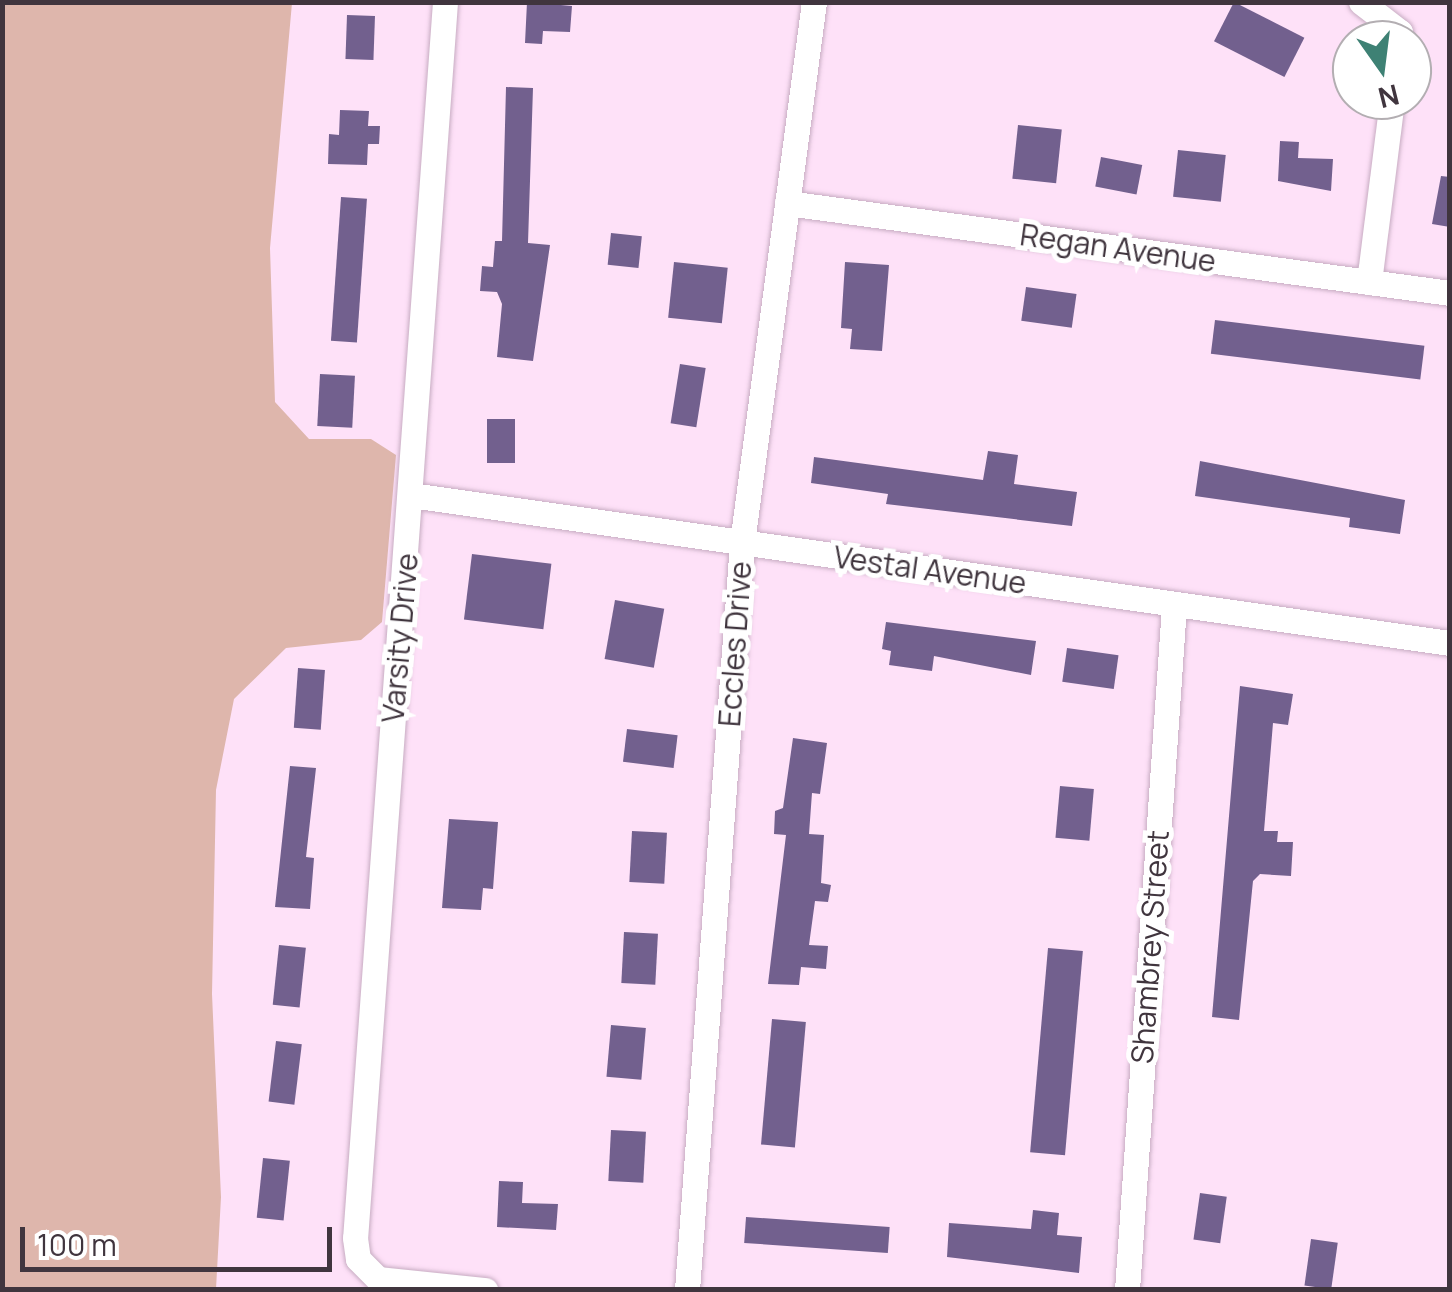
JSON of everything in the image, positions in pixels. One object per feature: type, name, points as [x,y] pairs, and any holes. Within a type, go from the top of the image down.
[{"type":"street","name":"Varsity Drive","points":[[446,2],[355,1218],[358,1259],[378,1279],[486,1290]]},
{"type":"street","name":"Eccles Drive","points":[[688,1290],[742,543],[814,2]]},
{"type":"street","points":[[1361,2],[1384,20]]},
{"type":"street","points":[[1369,282],[1389,120]]},
{"type":"street","name":"Regan Avenue","points":[[787,203],[1450,293]]},
{"type":"street","name":"Vestal Avenue","points":[[411,494],[1450,643]]},
{"type":"street","name":"Shambrey Street","points":[[1127,1290],[1174,605]]},
{"type":"shaded area","points":[[3,2],[292,3],[270,248],[275,402],[309,439],[371,439],[396,455],[382,622],[361,640],[286,648],[234,699],[216,790],[212,994],[221,1197],[216,1289],[3,1289]]},
{"type":"building","points":[[527,2],[572,6],[570,32],[543,31],[542,44],[525,43]]},
{"type":"building","points":[[1234,2],[1304,38],[1284,77],[1214,41]]},
{"type":"building","points":[[347,15],[375,16],[373,60],[345,59]]},
{"type":"building","points":[[506,87],[533,88],[528,243],[550,245],[533,361],[497,357],[502,304],[497,292],[480,291],[482,266],[493,267],[495,241],[502,241]]},
{"type":"building","points":[[340,110],[369,111],[368,126],[380,126],[379,144],[368,144],[367,165],[328,164],[329,134],[339,135]]},
{"type":"building","points":[[1018,125],[1062,130],[1056,183],[1012,179]]},
{"type":"building","points":[[1280,141],[1299,142],[1298,158],[1333,159],[1331,191],[1278,181]]},
{"type":"building","points":[[1178,150],[1226,155],[1221,202],[1173,197]]},
{"type":"building","points":[[1101,157],[1142,165],[1137,194],[1095,186]]},
{"type":"building","points":[[1441,176],[1450,177],[1450,227],[1432,224]]},
{"type":"building","points":[[341,197],[367,199],[357,342],[331,341]]},
{"type":"building","points":[[611,233],[642,236],[638,268],[608,265]]},
{"type":"building","points":[[674,262],[728,268],[722,323],[668,318]]},
{"type":"building","points":[[845,262],[889,265],[882,351],[850,349],[852,329],[841,328]]},
{"type":"building","points":[[1026,287],[1077,294],[1072,328],[1021,321]]},
{"type":"building","points":[[1215,320],[1424,346],[1420,379],[1211,354]]},
{"type":"building","points":[[680,364],[706,368],[696,427],[671,423]]},
{"type":"building","points":[[320,374],[355,376],[352,428],[317,426]]},
{"type":"building","points":[[487,419],[515,419],[515,463],[487,463]]},
{"type":"building","points":[[988,451],[1018,455],[1014,484],[1077,492],[1072,526],[886,504],[888,494],[811,483],[814,457],[983,480]]},
{"type":"building","points":[[1200,461],[1405,500],[1400,534],[1349,527],[1350,518],[1195,496]]},
{"type":"building","points":[[472,554],[551,564],[543,629],[464,620]]},
{"type":"building","points":[[615,600],[664,609],[654,668],[605,659]]},
{"type":"building","points":[[886,622],[1036,641],[1031,675],[934,656],[932,671],[889,665],[891,651],[882,649]]},
{"type":"building","points":[[1067,648],[1118,655],[1114,689],[1062,682]]},
{"type":"building","points":[[298,668],[325,670],[321,730],[294,728]]},
{"type":"building","points":[[1240,686],[1293,694],[1288,725],[1273,723],[1264,831],[1278,831],[1277,842],[1293,842],[1291,876],[1260,874],[1253,881],[1239,1020],[1212,1017]]},
{"type":"building","points":[[627,729],[678,735],[674,768],[623,762]]},
{"type":"building","points":[[793,738],[827,743],[820,794],[812,793],[809,834],[824,835],[821,883],[831,885],[828,902],[815,901],[809,945],[828,946],[826,969],[801,967],[799,985],[768,984],[786,835],[774,834],[775,811],[783,808]]},
{"type":"building","points":[[290,766],[316,768],[306,857],[314,858],[310,909],[275,907]]},
{"type":"building","points":[[1060,786],[1094,789],[1089,841],[1055,838]]},
{"type":"building","points":[[449,819],[498,822],[493,889],[483,888],[481,910],[442,908]]},
{"type":"building","points":[[632,831],[667,833],[664,884],[629,882]]},
{"type":"building","points":[[624,932],[658,934],[655,985],[621,983]]},
{"type":"building","points":[[279,945],[306,948],[300,1007],[273,1005]]},
{"type":"building","points":[[1048,948],[1083,951],[1065,1155],[1030,1152]]},
{"type":"building","points":[[772,1019],[806,1022],[795,1147],[761,1145]]},
{"type":"building","points":[[611,1025],[646,1028],[641,1080],[606,1077]]},
{"type":"building","points":[[276,1041],[302,1044],[294,1105],[269,1102]]},
{"type":"building","points":[[611,1130],[646,1132],[643,1183],[608,1181]]},
{"type":"building","points":[[263,1158],[290,1161],[284,1220],[257,1218]]},
{"type":"building","points":[[499,1181],[523,1182],[522,1203],[558,1204],[556,1230],[497,1227]]},
{"type":"building","points":[[1200,1193],[1227,1197],[1220,1243],[1193,1240]]},
{"type":"building","points":[[1033,1210],[1059,1213],[1057,1235],[1082,1237],[1079,1273],[947,1257],[949,1223],[1031,1229]]},
{"type":"building","points":[[746,1217],[890,1227],[888,1253],[744,1243]]},
{"type":"building","points":[[1311,1239],[1338,1243],[1331,1289],[1304,1286]]}]
